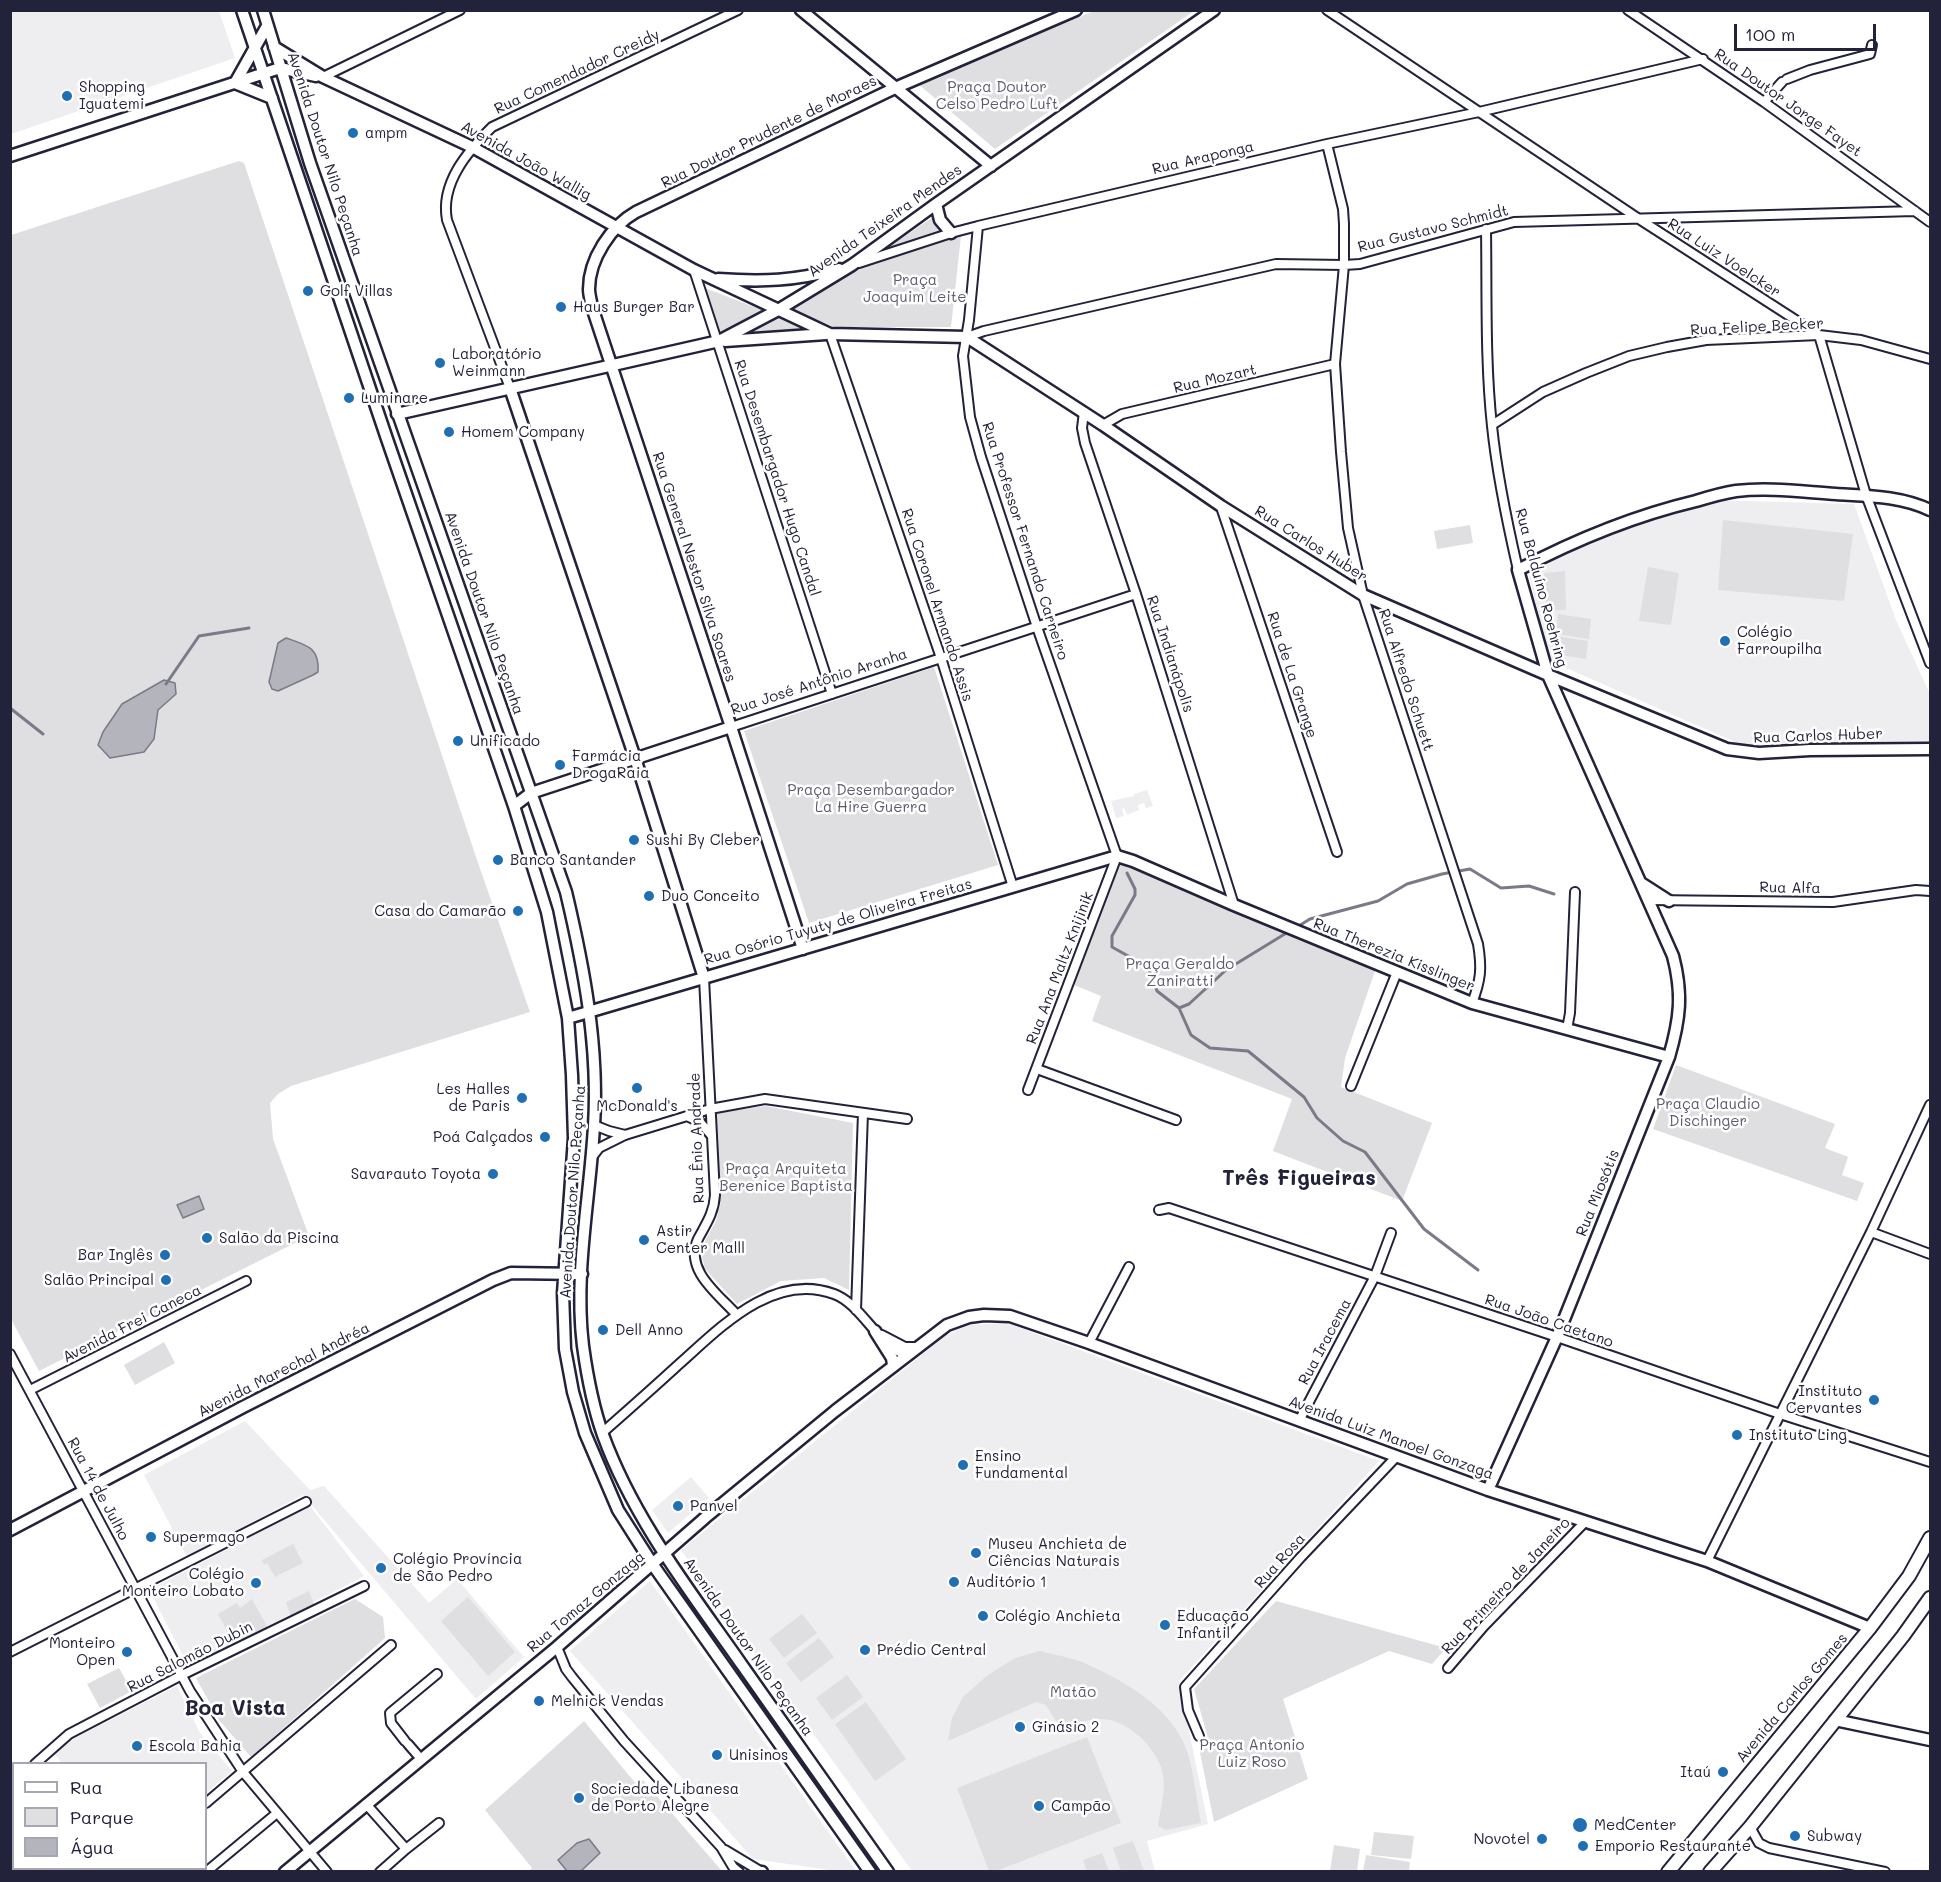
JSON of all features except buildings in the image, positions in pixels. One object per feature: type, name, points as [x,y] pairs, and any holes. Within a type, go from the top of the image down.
[{"type":"main road","name":"Avenida Carlos Gomes","points":[[1668,1872],[1870,1628],[1909,1576],[1930,1538]]},
{"type":"main road","points":[[1710,1872],[1750,1827],[1930,1598]]},
{"type":"street","name":"Avenida Doutor Nilo Peçanha","points":[[242,10],[514,806],[547,912],[568,1018],[574,1138],[564,1274],[565,1349],[573,1392],[585,1433],[618,1510],[653,1565],[870,1872]]},
{"type":"street","name":"Avenida Doutor Nilo Peçanha","points":[[263,10],[310,163],[566,892],[579,946],[595,1071],[594,1125],[582,1274],[583,1344],[602,1433],[632,1498],[665,1555],[888,1872]]},
{"type":"street","points":[[323,77],[460,10]]},
{"type":"street","name":"Rua Comendador Creidy","points":[[510,388],[447,220],[445,207],[449,186],[472,147],[492,127],[738,10]]},
{"type":"street","points":[[801,10],[991,166]]},
{"type":"street","name":"Rua Doutor Prudente de Moraes","points":[[612,365],[592,307],[589,289],[597,258],[614,227],[636,212],[895,88],[1076,10]]},
{"type":"street","name":"Avenida Teixeira Mendes","points":[[397,414],[719,341],[778,310],[852,266],[936,204],[1214,10]]},
{"type":"street","name":"Rua Luiz Voelcker","points":[[1327,10],[1639,219],[1819,335]]},
{"type":"street","name":"Rua Doutor Jorge Fayet","points":[[1628,10],[1703,59],[1930,222]]},
{"type":"street","points":[[235,83],[267,26]]},
{"type":"street","points":[[1764,102],[1784,80],[1810,70],[1870,54],[1872,45]]},
{"type":"street","name":"Avenida João Wallig","points":[[274,47],[323,77],[472,147],[711,279]]},
{"type":"street","name":"Rua Araponga","points":[[711,279],[751,282],[816,275],[852,266],[978,226],[1703,59]]},
{"type":"street","points":[[10,156],[280,68]]},
{"type":"street","name":"Avenida João Wallig","points":[[280,68],[323,77]]},
{"type":"street","points":[[285,82],[308,74]]},
{"type":"street","points":[[235,83],[272,98]]},
{"type":"street","name":"Rua Alfredo Schuett","points":[[1327,144],[1343,209],[1344,266],[1335,364],[1348,528],[1363,595],[1478,944],[1482,965],[1480,984],[1472,1003]]},
{"type":"street","points":[[936,204],[940,220],[951,233]]},
{"type":"street","name":"Rua Gustavo Schmidt","points":[[967,337],[984,331],[1276,264],[1344,266],[1360,264],[1514,222],[1915,211]]},
{"type":"street","name":"Rua Professor Fernando Carneiro","points":[[978,226],[963,356],[970,417],[1037,627],[1117,856]]},
{"type":"street","name":"Rua Balduíno Roehring","points":[[1486,229],[1487,321],[1492,425],[1501,495],[1518,570],[1548,675],[1648,900]]},
{"type":"street","name":"Rua Desembargador Hugo Candal","points":[[694,270],[832,694]]},
{"type":"street","points":[[711,279],[830,334]]},
{"type":"street","points":[[719,341],[830,334],[967,337]]},
{"type":"street","name":"Rua Coronel Armando Assis","points":[[830,334],[941,658],[1012,887]]},
{"type":"street","points":[[1819,335],[1866,495],[1930,663]]},
{"type":"street","name":"Rua Felipe Becker","points":[[1492,425],[1543,392],[1586,373],[1629,356],[1706,340],[1819,335],[1861,340],[1930,359]]},
{"type":"street","name":"Rua Carlos Huber","points":[[967,337],[1084,412],[1221,506],[1363,595],[1548,675],[1727,749],[1747,753],[1930,748]]},
{"type":"street","name":"Rua Mozart","points":[[1103,425],[1122,414],[1335,364]]},
{"type":"street","name":"Rua General Nestor Silva Soares","points":[[612,365],[802,949]]},
{"type":"street","points":[[510,388],[635,758],[704,978]]},
{"type":"street","points":[[373,395],[384,407],[397,414]]},
{"type":"street","name":"Rua Indianápolis","points":[[1084,412],[1082,428],[1085,443],[1137,594],[1234,905]]},
{"type":"street","points":[[1518,570],[1563,546],[1605,529],[1671,507],[1736,491],[1773,490],[1866,495],[1895,499],[1930,510]]},
{"type":"street","name":"Rua de La Grange","points":[[1221,506],[1337,852]]},
{"type":"street","name":"Rua José Antônio Aranha","points":[[514,806],[531,793],[1137,594]]},
{"type":"street","name":"Rua Therezia Kisslinger","points":[[1117,856],[1472,1003],[1669,1057]]},
{"type":"street","name":"Rua Osório Tuyuty de Oliveira Freitas","points":[[568,1018],[1117,856]]},
{"type":"street","name":"Rua Ana Maltz Knijinik","points":[[1028,1090],[1117,856]]},
{"type":"street","points":[[1641,883],[1669,901]]},
{"type":"street","name":"Rua Alfa","points":[[1648,900],[1833,902],[1916,890],[1930,891]]},
{"type":"street","points":[[1567,1029],[1570,1013],[1575,892]]},
{"type":"street","name":"Rua Miosótis","points":[[1488,1490],[1557,1337],[1669,1057],[1677,1024],[1680,988],[1673,956],[1648,900]]},
{"type":"street","points":[[1351,1086],[1397,972]]},
{"type":"street","name":"Rua Ênio Andrade","points":[[704,978],[715,1205],[697,1244],[696,1260],[702,1277],[736,1314]]},
{"type":"street","points":[[1037,1069],[1176,1119]]},
{"type":"street","points":[[591,1158],[599,1148],[625,1135],[710,1109],[765,1099],[907,1119]]},
{"type":"street","points":[[1707,1561],[1871,1232],[1930,1105]]},
{"type":"street","points":[[856,1310],[863,1113]]},
{"type":"street","points":[[687,1116],[700,1122],[712,1137]]},
{"type":"street","points":[[594,1125],[625,1135]]},
{"type":"street","name":"Rua João Caetano","points":[[1159,1210],[1169,1208],[1780,1414],[1930,1462]]},
{"type":"street","points":[[1871,1232],[1930,1254]]},
{"type":"street","name":"Rua Iracema","points":[[1299,1421],[1375,1276],[1391,1233]]},
{"type":"street","points":[[1089,1343],[1129,1267]]},
{"type":"street","name":"Avenida Marechal Andréa","points":[[10,1530],[243,1407],[492,1280],[510,1273],[582,1274]]},
{"type":"street","name":"Avenida Frei Caneca","points":[[30,1390],[246,1281]]},
{"type":"street","points":[[602,1433],[736,1314],[775,1294],[812,1289],[836,1294],[856,1310],[895,1351],[906,1355]]},
{"type":"street","name":"Avenida Luiz Manoel Gonzaga","points":[[906,1355],[947,1325],[969,1317],[1010,1316],[1488,1490],[1707,1561],[1870,1628]]},
{"type":"street","points":[[876,1331],[905,1347],[918,1347]]},
{"type":"street","points":[[876,1331],[892,1358],[893,1365]]},
{"type":"street","name":"Rua 14 de Julho","points":[[10,1354],[182,1676],[243,1772],[327,1872]]},
{"type":"street","name":"Rua Tomaz Gonzaga","points":[[285,1872],[557,1647],[706,1517],[906,1355]]},
{"type":"street","name":"Rua Rosa","points":[[1199,1736],[1188,1710],[1185,1687],[1301,1557],[1397,1456]]},
{"type":"street","points":[[10,1652],[306,1502]]},
{"type":"street","name":"Rua Primeiro de Janeiro","points":[[1448,1668],[1484,1626],[1584,1523]]},
{"type":"street","name":"Rua Salomão Dubin","points":[[37,1762],[69,1734],[364,1586]]},
{"type":"street","points":[[207,1802],[392,1646]]},
{"type":"street","points":[[557,1647],[566,1669],[579,1686],[624,1741],[721,1847],[733,1867],[739,1872]]},
{"type":"street","points":[[421,1759],[391,1723],[390,1713],[437,1674]]},
{"type":"street","points":[[1835,1720],[1930,1740]]},
{"type":"street","points":[[366,1804],[406,1849]]},
{"type":"street","points":[[206,1872],[277,1813]]},
{"type":"street","points":[[380,1872],[439,1823]]},
{"type":"street","points":[[1750,1827],[1759,1843],[1769,1848],[1885,1872]]},
{"type":"street","points":[[721,1847],[761,1871]]},
{"type":"street","points":[[880,1859],[881,1872]]},
{"type":"shaded area","name":"Shopping Iguatemi","points":[[10,11],[219,11],[235,58],[11,134]]},
{"type":"shaded area","name":"Colégio Farroupilha","points":[[1709,500],[1854,504],[1896,620],[1929,692],[1930,747],[1742,745],[1550,661],[1529,576],[1580,544]]},
{"type":"shaded area","points":[[1147,790],[1153,806],[1146,808],[1144,803],[1138,805],[1139,810],[1127,815],[1124,808],[1122,809],[1124,816],[1116,818],[1111,801],[1134,796],[1134,794]]},
{"type":"shaded area","name":"Colégio Anchieta","points":[[1007,1323],[1379,1461],[1179,1681],[1208,1824],[1147,1841],[1155,1871],[912,1871],[681,1550],[945,1336],[967,1325]]},
{"type":"shaded area","name":"Colégio Província de São Pedro","points":[[245,1421],[310,1490],[324,1486],[429,1603],[457,1579],[524,1657],[476,1699],[303,1495],[187,1557],[144,1475]]},
{"type":"shaded area","name":"Panvel","points":[[691,1477],[709,1498],[668,1533],[652,1510]]},
{"type":"shaded area","name":"Colégio Monteiro Lobato","points":[[310,1506],[364,1576],[189,1667],[149,1590]]},
{"type":"shaded area","name":"Unisinos","points":[[650,1581],[856,1871],[836,1871],[753,1859],[570,1651]]},
{"type":"shaded area","name":"Escola Bahia","points":[[177,1686],[200,1733],[232,1771],[207,1792],[207,1762],[61,1762],[54,1753],[73,1739]]},
{"type":"shaded area","points":[[67,1870],[114,1870],[112,1872]]},
{"type":"green space","name":"Praça Doutor Celso Pedro Luft","points":[[1094,11],[1194,11],[995,149],[917,83]]},
{"type":"green space","points":[[239,161],[244,163],[530,1012],[291,1086],[278,1094],[270,1103],[273,1139],[309,1236],[39,1371],[11,1319],[11,235]]},
{"type":"green space","points":[[933,217],[944,233],[889,247]]},
{"type":"green space","name":"Praça Joaquim Leite","points":[[961,236],[951,327],[835,327],[790,309],[861,264]]},
{"type":"green space","points":[[705,288],[770,313],[721,334]]},
{"type":"green space","points":[[777,314],[818,332],[732,338]]},
{"type":"green space","points":[[1723,520],[1853,534],[1844,601],[1718,590]]},
{"type":"green space","points":[[1470,525],[1473,543],[1437,549],[1434,531]]},
{"type":"green space","points":[[1648,567],[1679,573],[1671,625],[1639,621]]},
{"type":"green space","points":[[1565,571],[1566,610],[1546,611],[1544,573]]},
{"type":"green space","points":[[1558,614],[1591,619],[1589,639],[1556,634]]},
{"type":"green space","points":[[1556,636],[1588,641],[1586,659],[1554,654]]},
{"type":"green space","name":"Praça Desembargador La Hire Guerra","points":[[934,667],[998,865],[809,923],[744,731]]},
{"type":"green space","name":"Praça Geraldo Zaniratti","points":[[1119,863],[1375,971],[1345,1058],[1341,1087],[1432,1123],[1402,1201],[1273,1151],[1292,1099],[1092,1021],[1101,996],[1074,985]]},
{"type":"green space","name":"Praça Claudio Dischinger","points":[[1676,1065],[1835,1124],[1825,1148],[1848,1157],[1842,1175],[1864,1183],[1857,1201],[1653,1129]]},
{"type":"green space","name":"Praça Arquiteta Berenice Baptista","points":[[766,1106],[853,1123],[849,1290],[824,1278],[781,1281],[737,1304],[705,1269],[702,1256],[704,1243],[716,1221],[721,1201],[715,1113]]},
{"type":"green space","points":[[164,1342],[175,1363],[135,1385],[124,1365]]},
{"type":"green space","points":[[293,1544],[303,1563],[275,1577],[267,1563],[264,1565],[262,1560]]},
{"type":"green space","points":[[309,1591],[315,1607],[291,1617],[286,1602]]},
{"type":"green space","points":[[468,1597],[515,1652],[488,1676],[441,1621]]},
{"type":"green space","points":[[252,1599],[268,1628],[235,1646],[218,1614],[237,1603],[240,1608]]},
{"type":"green space","points":[[355,1599],[383,1617],[385,1638],[251,1757],[219,1720],[196,1678]]},
{"type":"green space","name":"Praça Antonio Luiz Roso","points":[[1276,1601],[1446,1648],[1432,1664],[1389,1651],[1283,1699],[1308,1779],[1214,1822],[1200,1753],[1208,1738],[1194,1689]]},
{"type":"green space","points":[[802,1614],[817,1633],[784,1658],[769,1639]]},
{"type":"green space","points":[[819,1638],[834,1657],[801,1682],[786,1663]]},
{"type":"green space","name":"Matão","points":[[1040,1651],[1083,1663],[1117,1679],[1145,1697],[1168,1719],[1178,1732],[1188,1754],[1201,1823],[1166,1830],[1158,1826],[1164,1788],[1161,1766],[1144,1741],[1128,1728],[1110,1720],[1092,1720],[1060,1728],[1046,1705],[1036,1702],[948,1741],[952,1718],[963,1697],[988,1675],[1015,1658]]},
{"type":"green space","points":[[119,1668],[132,1691],[100,1708],[87,1684]]},
{"type":"green space","points":[[847,1675],[863,1697],[832,1720],[816,1698]]},
{"type":"green space","points":[[866,1702],[906,1759],[875,1781],[835,1724]]},
{"type":"green space","name":"Sociedade Libanesa de Porto Alegre","points":[[584,1721],[637,1785],[643,1780],[722,1871],[529,1871],[532,1868],[485,1810]]},
{"type":"green space","name":"Campão","points":[[1087,1737],[1121,1823],[996,1871],[989,1871],[957,1788]]},
{"type":"green space","points":[[1374,1832],[1414,1836],[1411,1859],[1371,1855]]},
{"type":"green space","points":[[1133,1841],[1144,1871],[1121,1871],[1113,1848]]},
{"type":"green space","points":[[1334,1845],[1360,1849],[1357,1871],[1330,1871]]},
{"type":"green space","points":[[1102,1853],[1109,1871],[1087,1871],[1083,1860]]},
{"type":"green space","points":[[1366,1855],[1410,1862],[1409,1871],[1363,1871]]},
{"type":"water","points":[[286,638],[305,645],[314,652],[317,657],[318,672],[278,691],[272,689],[269,682],[278,643]]},
{"type":"water","points":[[164,680],[175,683],[176,694],[158,710],[154,739],[144,752],[110,758],[98,745],[103,732],[122,704]]},
{"type":"water","points":[[199,1196],[204,1209],[183,1218],[177,1205]]},
{"type":"water","points":[[589,1839],[600,1853],[581,1871],[567,1871],[558,1860],[577,1843]]},
{"type":"waterway","points":[[166,684],[199,636],[249,628]]},
{"type":"waterway","points":[[10,708],[43,734]]},
{"type":"waterway","points":[[1297,927],[1310,919],[1378,901],[1407,884],[1470,869],[1501,888],[1529,886],[1554,894]]},
{"type":"waterway","points":[[1127,873],[1135,889],[1135,895],[1112,936],[1112,947],[1148,967],[1157,991],[1179,1008],[1189,1004],[1226,970],[1288,932]]},
{"type":"waterway","points":[[1179,1008],[1191,1035],[1210,1048],[1248,1051],[1304,1097],[1317,1118],[1343,1141],[1365,1152],[1424,1229],[1478,1270]]},
{"type":"place","name":"Shopping Iguatemi","points":[[67,96]]},
{"type":"place","name":"ampm","points":[[353,133]]},
{"type":"place","name":"Golf Villas","points":[[308,291]]},
{"type":"place","name":"Haus Burger Bar","points":[[561,307]]},
{"type":"place","name":"Laboratório Weinmann","points":[[440,363]]},
{"type":"place","name":"Luminare","points":[[349,398]]},
{"type":"place","name":"Homem Company","points":[[449,432]]},
{"type":"place","name":"Colégio Farroupilha","points":[[1725,641]]},
{"type":"place","name":"Unificado","points":[[458,741]]},
{"type":"place","name":"Farmácia DrogaRaia","points":[[560,765]]},
{"type":"place","name":"Sushi By Cleber","points":[[634,840]]},
{"type":"place","name":"Banco Santander","points":[[498,860]]},
{"type":"place","name":"Duo Conceito","points":[[649,896]]},
{"type":"place","name":"Casa do Camarão","points":[[518,911]]},
{"type":"place","name":"McDonald's","points":[[637,1088]]},
{"type":"place","name":"Les Halles de Paris","points":[[522,1098]]},
{"type":"place","name":"Poá Calçados","points":[[545,1137]]},
{"type":"place","name":"Savarauto Toyota","points":[[493,1174]]},
{"type":"place","name":"Salão da Piscina","points":[[207,1238]]},
{"type":"place","name":"Astir Center Malll","points":[[644,1240]]},
{"type":"place","name":"Bar Inglês","points":[[165,1255]]},
{"type":"place","name":"Salão Principal","points":[[166,1280]]},
{"type":"place","name":"Dell Anno","points":[[603,1330]]},
{"type":"place","name":"Instituto Cervantes","points":[[1874,1400]]},
{"type":"place","name":"Instituto Ling","points":[[1737,1435]]},
{"type":"place","name":"Ensino Fundamental","points":[[963,1465]]},
{"type":"place","name":"Panvel","points":[[678,1506]]},
{"type":"place","name":"Supermago","points":[[151,1537]]},
{"type":"place","name":"Museu Anchieta de Ciências Naturais","points":[[976,1553]]},
{"type":"place","name":"Colégio Província de São Pedro","points":[[381,1568]]},
{"type":"place","name":"Auditório 1","points":[[954,1582]]},
{"type":"place","name":"Colégio Monteiro Lobato","points":[[256,1583]]},
{"type":"place","name":"Colégio Anchieta","points":[[983,1616]]},
{"type":"place","name":"Educação Infantil","points":[[1165,1625]]},
{"type":"place","name":"Prédio Central","points":[[865,1650]]},
{"type":"place","name":"Monteiro Open","points":[[127,1652]]},
{"type":"place","name":"Melnick Vendas","points":[[539,1701]]},
{"type":"place","name":"Ginásio 2","points":[[1020,1727]]},
{"type":"place","name":"Escola Bahia","points":[[137,1746]]},
{"type":"place","name":"Unisinos","points":[[717,1755]]},
{"type":"place","name":"Itaú","points":[[1723,1772]]},
{"type":"place","name":"Sociedade Libanesa de Porto Alegre","points":[[579,1798]]},
{"type":"place","name":"Campão","points":[[1039,1806]]},
{"type":"place","name":"MedCenter","points":[[1580,1825]]},
{"type":"place","name":"Subway","points":[[1795,1836]]},
{"type":"place","name":"Novotel","points":[[1542,1839]]},
{"type":"place","name":"Emporio Restaurante","points":[[1583,1846]]},
{"type":"district","name":"Três Figueiras","points":[[1299,1179]]},
{"type":"district","name":"Boa Vista","points":[[235,1709]]}]
